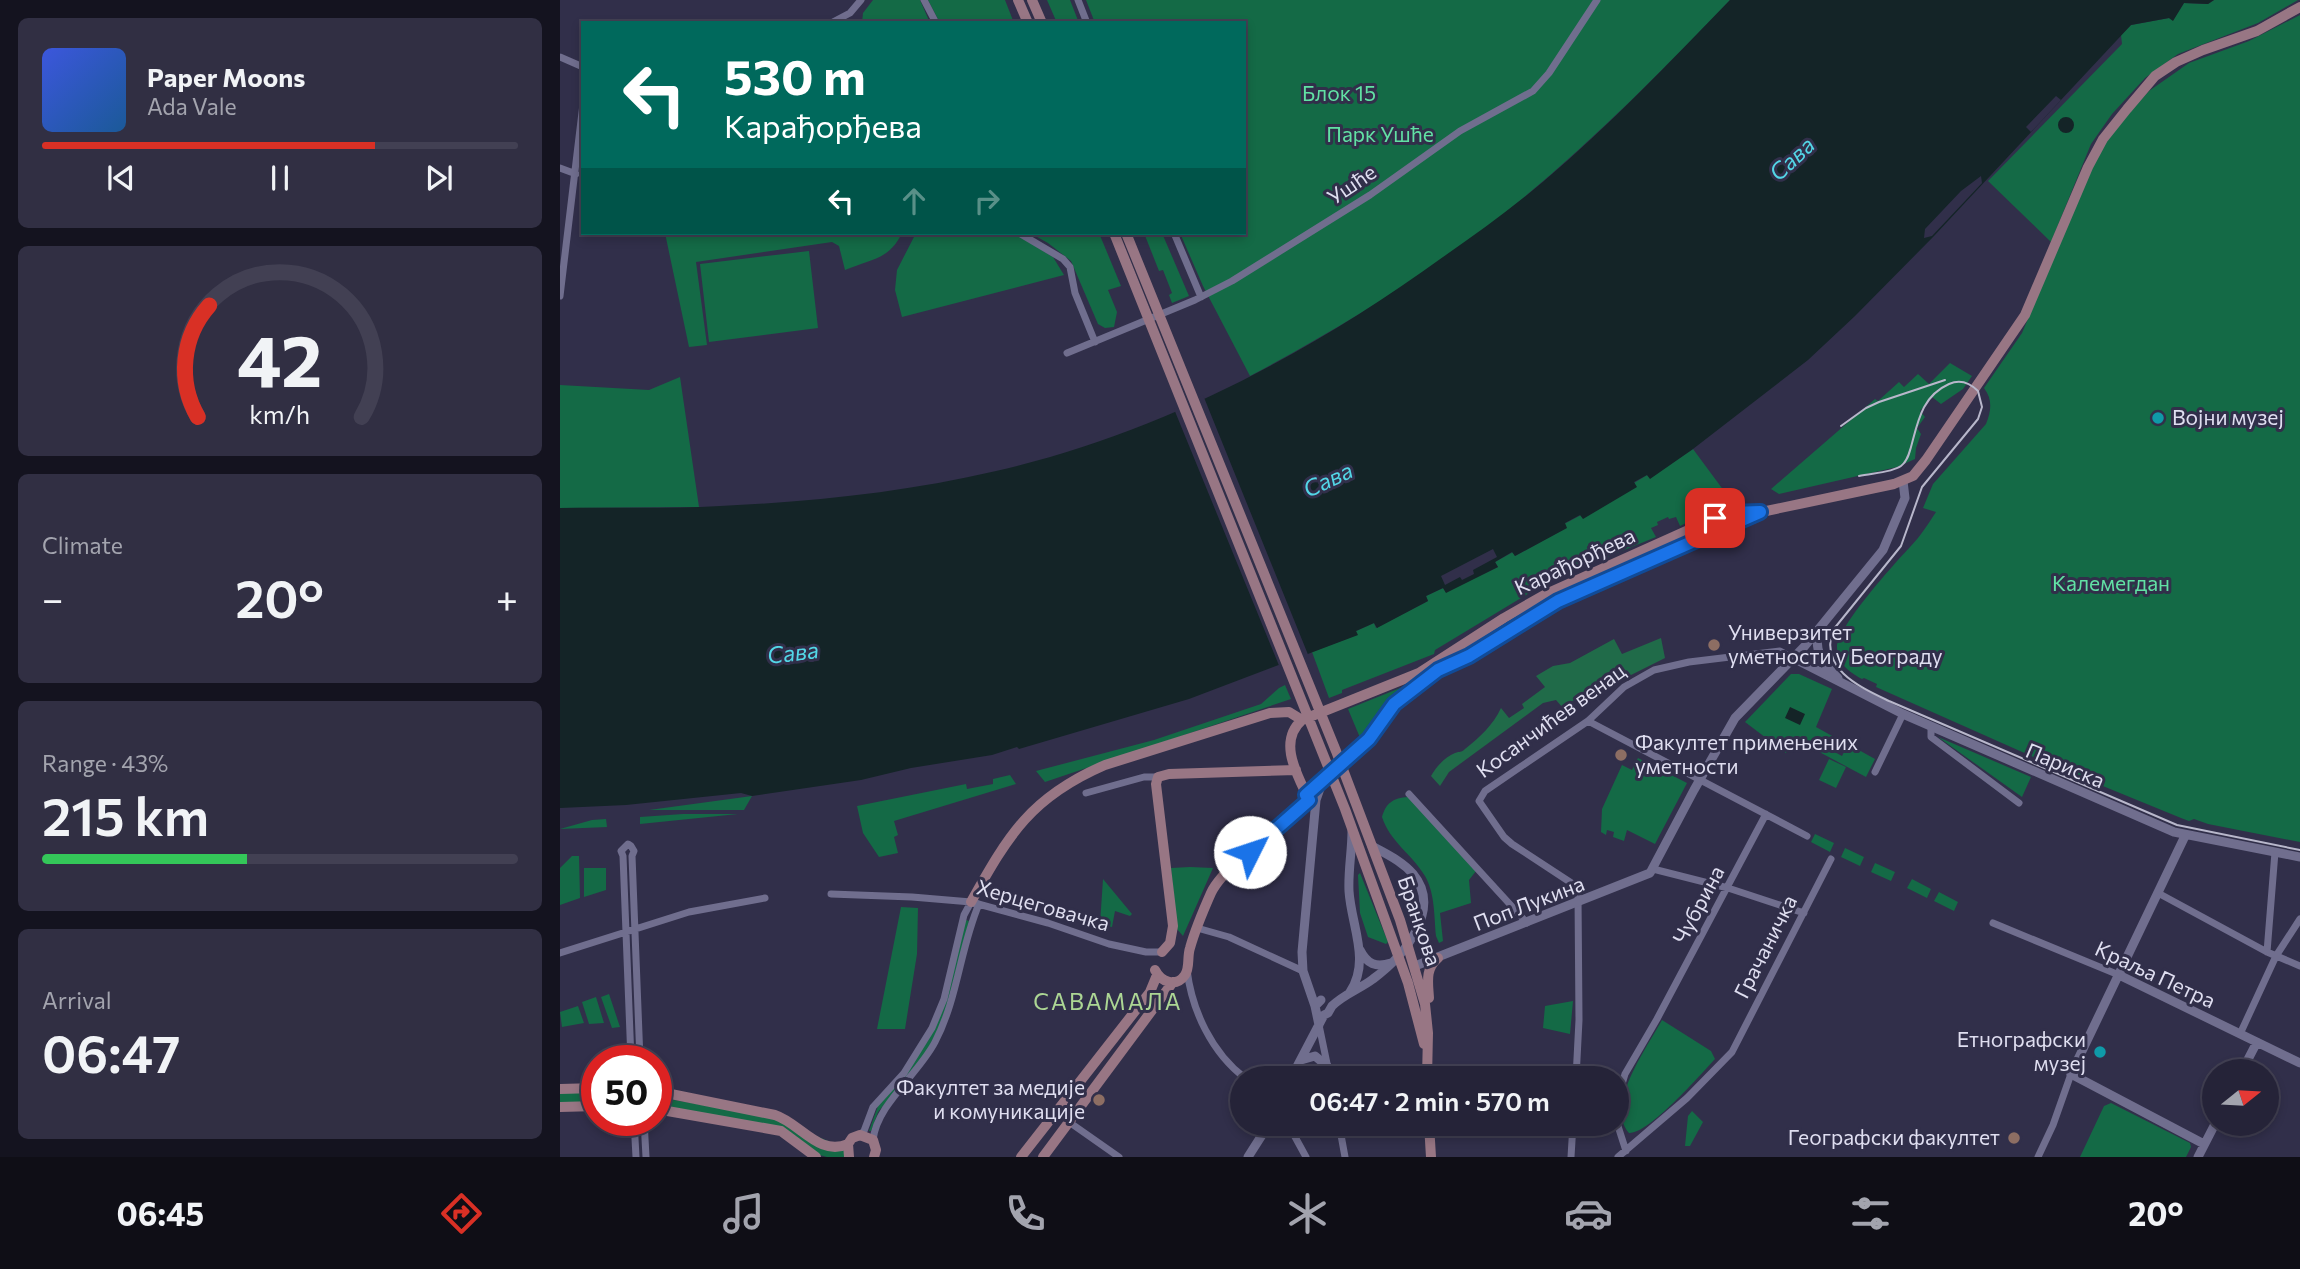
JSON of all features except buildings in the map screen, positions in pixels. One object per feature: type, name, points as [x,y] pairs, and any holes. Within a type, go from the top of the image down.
[{"type":"main road","points":[[1018,0],[1027,21]]},
{"type":"main road","points":[[1032,0],[1041,21]]},
{"type":"main road","points":[[1903,481],[1920,469],[2025,315],[2097,149],[2127,109],[2155,76],[2176,62],[2257,32],[2300,7]]},
{"type":"main road","name":"Бранкова","points":[[1115,235],[1352,826],[1403,968],[1426,1053]]},
{"type":"main road","name":"Бранкова","points":[[1127,235],[1357,806],[1400,920],[1414,961],[1427,1018],[1427,1066]]},
{"type":"main road","name":"Карађорђева","points":[[1302,720],[1419,673],[1515,611],[1559,588],[1715,518],[1732,513],[1760,512],[1903,481]]},
{"type":"main road","name":"Карађорђева","points":[[1419,673],[1438,670],[1469,656],[1558,601],[1760,512]]},
{"type":"main road","points":[[975,903],[995,858],[1024,818],[1051,795],[1082,775],[1105,765],[1270,713],[1289,712],[1302,720],[1290,738],[1290,751],[1308,798]]},
{"type":"main road","points":[[1164,951],[1172,937],[1173,926],[1156,784],[1158,777],[1170,774],[1296,770]]},
{"type":"main road","name":"Карађорђева","points":[[1187,966],[1196,928],[1216,882],[1308,798]]},
{"type":"main road","points":[[1427,1018],[1428,972],[1438,958]]},
{"type":"main road","points":[[1043,1157],[1158,999],[1173,982],[1182,978],[1187,966]]},
{"type":"main road","points":[[1021,1157],[1150,992],[1156,973],[1163,980],[1173,982]]},
{"type":"main road","points":[[560,1088],[581,1088]]},
{"type":"main road","points":[[672,1094],[775,1115],[790,1121],[821,1145],[835,1148],[848,1144]]},
{"type":"main road","points":[[560,1107],[581,1107]]},
{"type":"main road","points":[[672,1112],[781,1131],[816,1157]]},
{"type":"main road","points":[[849,1157],[848,1144],[852,1138],[860,1135],[869,1136],[873,1140],[876,1150],[874,1157]]},
{"type":"main road","points":[[1429,1136],[1430,1157]]},
{"type":"street","points":[[849,19],[861,0]]},
{"type":"street","points":[[924,0],[935,21]]},
{"type":"street","points":[[1078,0],[1086,21]]},
{"type":"street","name":"Ушће","points":[[1067,353],[1201,297],[1232,281],[1327,223],[1461,131],[1537,89],[1597,0]]},
{"type":"street","points":[[560,57],[581,66]]},
{"type":"street","points":[[560,296],[581,124]]},
{"type":"street","points":[[560,168],[576,174]]},
{"type":"street","points":[[1022,235],[1063,259],[1070,267],[1075,293],[1095,342]]},
{"type":"street","points":[[1175,235],[1201,297]]},
{"type":"street","points":[[1804,913],[1728,888],[1653,869],[1699,780],[1735,719],[1819,629],[1879,557],[1905,498],[1903,481]]},
{"type":"street","points":[[1819,629],[1816,639],[1821,660],[1847,686]]},
{"type":"street","name":"Косанчићев венац","points":[[1578,904],[1573,883],[1504,837],[1479,799],[1485,790],[1588,721],[1624,687],[1645,674],[1670,665],[1780,651],[1793,658]]},
{"type":"street","name":"Париска","points":[[1793,658],[1903,715],[2185,835],[2300,858]]},
{"type":"street","name":"Карађорђева","points":[[1308,798],[1323,780],[1369,739],[1394,704],[1438,670]]},
{"type":"street","points":[[1875,772],[1903,715]]},
{"type":"street","points":[[1588,721],[1807,836]]},
{"type":"street","points":[[1931,726],[1931,737],[2019,803]]},
{"type":"street","points":[[1086,793],[1144,777],[1158,777]]},
{"type":"street","points":[[1323,780],[1314,821],[1303,971],[1311,993],[1324,1006]]},
{"type":"street","points":[[1409,794],[1527,923]]},
{"type":"street","points":[[1308,798],[1314,821]]},
{"type":"street","name":"Чубрина","points":[[1629,1067],[1766,814]]},
{"type":"street","points":[[1349,993],[1359,976],[1359,948],[1349,893],[1352,826]]},
{"type":"street","points":[[2038,1157],[2053,1125],[2071,1074],[2185,835]]},
{"type":"street","points":[[631,1045],[630,930],[634,851],[628,844],[621,851],[630,930],[639,1045]]},
{"type":"street","points":[[1298,1066],[1319,1026],[1324,1006],[1373,979],[1391,963],[1421,920],[1423,894],[1418,881],[1409,870],[1372,846]]},
{"type":"street","points":[[2267,952],[2275,852]]},
{"type":"street","name":"Грачаничка","points":[[1618,1157],[1687,1098],[1731,1052],[1831,859]]},
{"type":"street","name":"Поп Лукина","points":[[1414,961],[1438,958],[1578,904],[1648,875],[1653,869]]},
{"type":"street","points":[[2158,893],[2267,952],[2300,966]]},
{"type":"street","name":"Херцеговачка","points":[[831,894],[975,903],[1048,923],[1109,944],[1146,952],[1164,951]]},
{"type":"street","points":[[560,953],[717,905],[765,898]]},
{"type":"street","points":[[860,1135],[873,1107],[904,1073],[936,1021],[944,999],[964,915],[975,903]]},
{"type":"street","points":[[873,1140],[883,1110],[922,1064],[945,1023],[975,903]]},
{"type":"street","points":[[1577,1066],[1578,904]]},
{"type":"street","points":[[2241,1034],[2276,956],[2300,919]]},
{"type":"street","name":"Краља Петра","points":[[1993,923],[2119,975],[2300,1063]]},
{"type":"street","points":[[1196,928],[1229,937],[1303,971]]},
{"type":"street","points":[[1359,948],[1373,965],[1391,963]]},
{"type":"street","points":[[1187,966],[1192,998],[1209,1036],[1233,1066]]},
{"type":"street","points":[[1319,1026],[1327,1066]]},
{"type":"street","points":[[2248,1059],[2257,1042]]},
{"type":"street","points":[[1301,1059],[1315,1056],[1327,1066]]},
{"type":"street","points":[[2071,1074],[2204,1144]]},
{"type":"street","points":[[1069,1122],[1119,1157]]},
{"type":"street","points":[[635,1136],[636,1157]]},
{"type":"street","points":[[645,1136],[646,1157]]},
{"type":"street","points":[[1248,1157],[1261,1136]]},
{"type":"street","points":[[1295,1136],[1306,1157]]},
{"type":"street","points":[[1341,1136],[1345,1157]]},
{"type":"street","points":[[1571,1157],[1572,1136]]},
{"type":"street","points":[[1621,1136],[1626,1151]]},
{"type":"street","points":[[2198,1157],[2208,1136]]},
{"type":"green space","points":[[873,0],[920,0],[929,21],[862,21],[863,13]]},
{"type":"green space","points":[[928,0],[1005,0],[1013,21],[939,21]]},
{"type":"green space","points":[[1047,0],[1070,0],[1078,21],[1056,21]]},
{"type":"green space","name":"Парк Ушће","points":[[1086,0],[1730,0],[1621,110],[1506,212],[1445,258],[1382,300],[1250,376],[1203,286],[1181,235],[1246,235],[1246,21],[1094,21]]},
{"type":"green space","points":[[2214,0],[2298,0],[2258,23],[2178,54],[2145,78],[2112,114],[2091,144],[2051,242],[1988,181],[2122,44],[2121,35],[2131,25],[2169,18],[2173,20],[2184,3],[2208,4]]},
{"type":"green space","name":"Калемегдан","points":[[2300,15],[2300,842],[2194,819],[2189,821],[2049,764],[1876,687],[1877,684],[1862,679],[1845,666],[1839,658],[1837,647],[1840,637],[1857,610],[1917,539],[1936,512],[1923,508],[1933,484],[1986,424],[1990,406],[1984,388],[2022,333],[2103,146],[2149,91],[2189,63],[2249,41]]},
{"type":"green space","points":[[665,235],[901,235],[885,254],[845,270],[839,246],[832,242],[696,262],[707,345],[689,347]]},
{"type":"green space","points":[[915,235],[1017,235],[1053,257],[1064,275],[902,317],[895,290],[897,270]]},
{"type":"green space","points":[[1034,235],[1100,235],[1121,286],[1108,290],[1117,312],[1114,327],[1105,328],[1098,324],[1071,261]]},
{"type":"green space","points":[[1145,235],[1163,235],[1189,296],[1172,303],[1169,295],[1172,293],[1163,270],[1159,271]]},
{"type":"green space","points":[[809,251],[818,328],[709,342],[700,264]]},
{"type":"green space","points":[[1950,363],[1972,376],[1963,389],[1941,404],[1932,397],[1920,411],[1925,417],[1917,428],[1921,434],[1915,459],[1897,467],[1779,494],[1771,489],[1875,399],[1878,401],[1899,382],[1904,387],[1918,374],[1929,384]]},
{"type":"green space","points":[[680,377],[699,507],[560,508],[560,385],[649,390]]},
{"type":"green space","points":[[1693,449],[1730,499],[1719,507],[1680,526],[1676,517],[1657,522],[1658,525],[1651,528],[1656,537],[1551,580],[1435,650],[1434,654],[1342,690],[1342,693],[1329,698],[1312,652],[1357,635],[1356,631],[1374,623],[1376,628],[1428,601],[1426,596],[1443,588],[1446,592],[1498,567],[1495,562],[1513,552],[1515,556],[1566,528],[1564,524],[1581,515],[1583,518],[1636,487],[1634,483],[1647,475],[1650,478]]},
{"type":"green space","points":[[1661,638],[1665,658],[1627,677],[1620,674],[1596,684],[1563,708],[1556,700],[1543,703],[1449,772],[1440,786],[1431,776],[1444,760],[1462,751],[1481,735],[1501,708],[1509,718],[1524,708],[1522,704],[1545,687],[1536,676],[1553,666],[1570,663],[1614,639],[1622,654]]},
{"type":"green space","points":[[1791,674],[1799,674],[1832,689],[1816,727],[1834,737],[1829,749],[1842,756],[1848,744],[1875,759],[1866,777],[1810,747],[1808,749],[1793,741],[1786,753],[1745,722]]},
{"type":"green space","points":[[1415,682],[1383,707],[1361,740],[1348,709]]},
{"type":"green space","points":[[1285,685],[1291,699],[1045,782],[1036,771],[1154,740],[1261,704]]},
{"type":"green space","points":[[1938,737],[2031,777],[2022,797]]},
{"type":"green space","points":[[1638,758],[1687,783],[1655,844],[1627,830],[1624,841],[1613,837],[1614,832],[1607,830],[1606,835],[1601,832],[1602,809],[1622,765],[1632,770]]},
{"type":"green space","points":[[1829,759],[1846,767],[1836,788],[1819,780]]},
{"type":"green space","points":[[1010,775],[1016,784],[894,821],[898,835],[894,837],[898,853],[879,857],[863,833],[857,806],[966,784],[967,789],[993,784],[993,779]]},
{"type":"green space","points":[[752,796],[744,810],[649,810]]},
{"type":"green space","points":[[1408,797],[1476,871],[1469,880],[1471,903],[1440,913],[1443,941],[1439,943],[1431,890],[1425,876],[1390,834],[1382,817],[1391,802]]},
{"type":"green space","points":[[738,814],[640,824],[640,817]]},
{"type":"green space","points":[[606,819],[607,827],[560,829],[592,820]]},
{"type":"green space","points":[[1815,834],[1834,843],[1830,852],[1811,842]]},
{"type":"green space","points":[[1845,848],[1864,857],[1860,866],[1841,857]]},
{"type":"green space","points":[[572,856],[579,856],[580,898],[560,905],[560,868]]},
{"type":"green space","points":[[1875,863],[1895,872],[1891,881],[1871,872]]},
{"type":"green space","points":[[584,868],[606,868],[606,890],[584,897]]},
{"type":"green space","points":[[1171,868],[1213,868],[1183,936],[1177,929]]},
{"type":"green space","points":[[1360,873],[1388,942],[1386,944],[1368,937],[1360,913]]},
{"type":"green space","points":[[1103,879],[1132,914],[1130,916],[1115,911],[1112,927],[1100,924]]},
{"type":"green space","points":[[1912,879],[1931,889],[1927,898],[1907,888]]},
{"type":"green space","points":[[1939,892],[1958,902],[1954,911],[1934,901]]},
{"type":"green space","points":[[901,907],[918,908],[917,954],[905,1029],[877,1029]]},
{"type":"green space","points":[[966,920],[969,921],[943,1020],[926,1052],[878,1112],[869,1131],[878,1106],[928,1041]]},
{"type":"green space","points":[[609,994],[620,1027],[612,1028],[601,997]]},
{"type":"green space","points":[[596,997],[604,1023],[589,1024],[582,1002]]},
{"type":"green space","points":[[1573,1001],[1570,1034],[1543,1028],[1545,1006]]},
{"type":"green space","points":[[578,1006],[584,1023],[562,1027],[560,1012]]},
{"type":"green space","points":[[1662,1020],[1711,1051],[1715,1059],[1661,1114],[1638,1131],[1629,1133],[1629,1081]]},
{"type":"green space","points":[[581,1088],[581,1106],[560,1107],[560,1089]]},
{"type":"green space","points":[[672,1100],[768,1116],[845,1148],[846,1157],[816,1154],[796,1136],[672,1107]]},
{"type":"green space","points":[[2111,1103],[2190,1143],[2186,1157],[2080,1157],[2104,1106]]},
{"type":"green space","points":[[1692,1111],[1703,1122],[1690,1146],[1685,1146],[1688,1116]]},
{"type":"water","name":"Сава","points":[[1730,0],[2214,0],[2208,4],[2184,3],[2173,21],[2169,18],[2131,25],[1934,236],[1855,316],[1808,360],[1693,449],[1650,479],[1647,475],[1634,482],[1637,487],[1583,519],[1580,515],[1565,523],[1567,528],[1515,556],[1512,552],[1495,562],[1498,567],[1446,593],[1443,588],[1426,596],[1428,601],[1377,628],[1374,623],[1356,631],[1358,635],[1189,699],[992,755],[911,768],[861,780],[752,796],[741,793],[626,805],[560,808],[560,508],[755,504],[893,490],[996,471],[1057,455],[1174,413],[1286,358],[1340,326],[1392,293],[1495,220],[1592,138]]},
{"type":"water","points":[[2066,117],[2072,119],[2072,131],[2066,133],[2060,131],[2058,125],[2060,119]]},
{"type":"water","points":[[1790,707],[1805,714],[1800,725],[1785,718]]},
{"type":"pier","points":[[2056,96],[2061,100],[2031,132],[2026,127]]},
{"type":"pier","points":[[1981,176],[1982,183],[1932,236],[1924,238],[1925,229],[1961,191]]},
{"type":"pier","points":[[1203,395],[1309,657],[1280,668],[1174,409]]},
{"type":"pier","points":[[1493,549],[1497,557],[1473,570],[1474,574],[1462,580],[1460,577],[1445,585],[1441,576]]},
{"type":"tram line","points":[[1841,426],[1879,402],[1945,380]]},
{"type":"tram line","points":[[1859,476],[1892,470],[1903,464],[1909,455],[1922,410],[1940,389],[1961,382],[1978,391],[1982,407],[1978,419],[1922,487],[1901,546],[1833,630],[1830,644],[1832,656],[1845,675],[1889,701],[2177,825],[2300,850]]},
{"type":"place","name":"Војни музеј","points":[[2158,418]]},
{"type":"place","name":"Универзитет уметности у Београду","points":[[1714,645]]},
{"type":"place","name":"Факултет примењених уметности","points":[[1621,755]]},
{"type":"place","name":"Етнографски музеј","points":[[2100,1052]]},
{"type":"place","name":"Факултет за медије и комуникације","points":[[1099,1100]]},
{"type":"place","name":"Географски факултет","points":[[2014,1138]]},
{"type":"district","name":"САВАМАЛА","points":[[1108,1002]]},
{"type":"route","points":[[1250,852],[1309,800],[1306,795],[1369,739],[1394,704],[1438,670],[1469,656],[1558,601],[1760,512],[1732,513],[1715,518]]},
{"type":"park label","name":"Блок 15","points":[[1339,94]]}]
